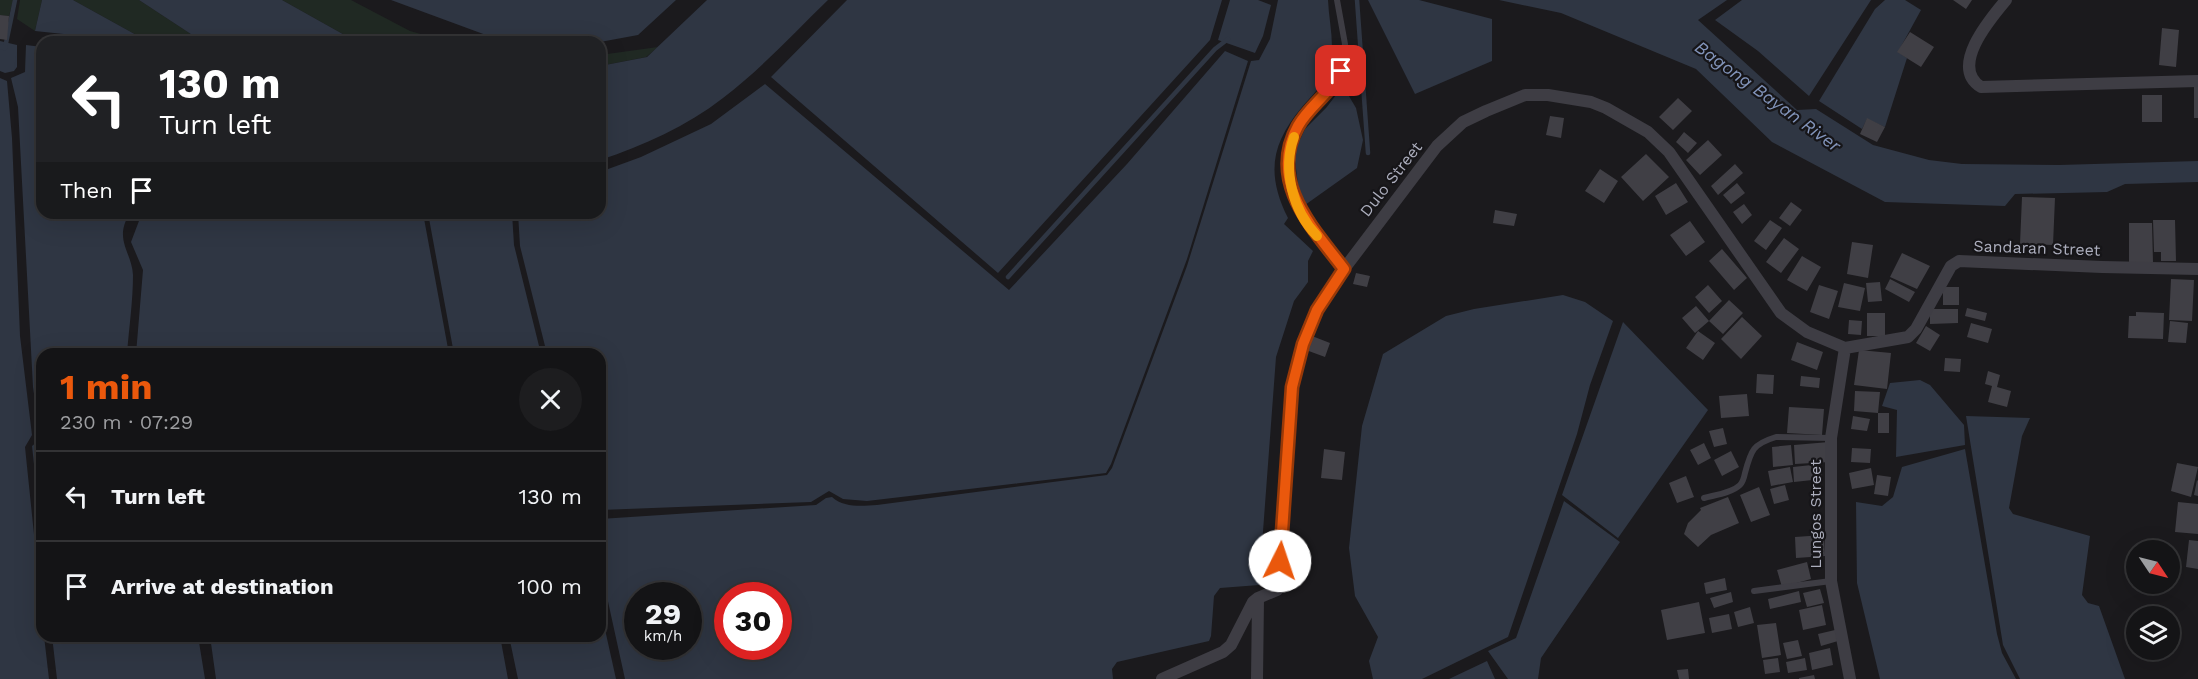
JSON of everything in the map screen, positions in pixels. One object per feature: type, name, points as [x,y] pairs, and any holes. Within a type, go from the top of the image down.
[{"type":"street","points":[[2006,0],[1980,36],[1970,56],[1969,72],[1974,82],[1981,87],[2198,81]]},
{"type":"street","name":"Dulo Street","points":[[1162,679],[1223,652],[1231,645],[1251,606],[1258,598],[1277,590],[1292,387],[1303,344],[1317,310],[1344,269],[1437,146],[1463,122],[1525,95],[1591,102],[1648,132],[1669,153],[1781,313],[1807,332],[1845,348]]},
{"type":"street","name":"Sandaran Street","points":[[1845,348],[1908,337],[1916,329],[1951,266],[1959,261],[2198,269]]},
{"type":"street","name":"Lungos Street","points":[[1845,348],[1831,438],[1832,581],[1850,679]]},
{"type":"street","points":[[1257,679],[1258,598]]},
{"type":"lane","points":[[1337,0],[1345,44],[1341,71],[1330,90],[1298,126],[1290,147],[1289,157],[1295,201],[1314,232],[1335,255],[1344,269]]},
{"type":"lane","points":[[1704,498],[1736,489],[1742,483],[1750,454],[1755,446],[1768,439],[1776,437],[1831,438]]},
{"type":"lane","points":[[1754,591],[1832,581]]},
{"type":"shaded area","points":[[0,0],[13,0],[9,16],[0,15]]},
{"type":"shaded area","points":[[20,0],[42,0],[35,31],[17,19]]},
{"type":"shaded area","points":[[73,0],[139,0],[194,36],[138,36]]},
{"type":"shaded area","points":[[282,0],[351,0],[410,31],[428,36],[346,36]]},
{"type":"shaded area","points":[[658,47],[646,57],[606,65],[606,54]]},
{"type":"water","points":[[42,0],[73,0],[138,36],[75,36],[35,31]]},
{"type":"water","points":[[139,0],[282,0],[346,36],[194,36]]},
{"type":"water","points":[[391,0],[676,0],[638,35],[606,41],[606,36],[489,36]]},
{"type":"water","points":[[707,0],[828,0],[751,75],[695,118],[664,134],[606,158],[606,65],[647,57]]},
{"type":"water","points":[[847,0],[1222,0],[1210,40],[998,273],[771,77]]},
{"type":"water","points":[[1230,0],[1258,0],[1271,5],[1263,36],[1255,53],[1218,40]]},
{"type":"water","points":[[1278,0],[1328,0],[1332,47],[1330,65],[1325,79],[1284,134],[1275,160],[1277,187],[1288,218],[1284,224],[1313,251],[1308,261],[1308,282],[1294,301],[1276,357],[1259,585],[1220,588],[1214,596],[1209,641],[1117,662],[1112,669],[1113,679],[625,679],[606,592],[606,519],[816,505],[832,497],[848,505],[877,505],[1107,475],[1112,468],[1187,266],[1251,61],[1259,60],[1270,39]]},
{"type":"water","points":[[1368,0],[1419,0],[1492,19],[1492,61],[1415,94]]},
{"type":"water","name":"Bagong Bayan River","points":[[1499,0],[1727,0],[1698,20],[1797,110],[1816,109],[1873,145],[1929,160],[1962,164],[2059,165],[2198,161],[2198,182],[2125,184],[2107,192],[2015,194],[2005,206],[1885,202],[1772,142],[1696,69],[1561,13]]},
{"type":"water","points":[[1742,0],[1871,0],[1809,96],[1758,51],[1715,20]]},
{"type":"water","points":[[1885,0],[1905,0],[1921,10],[1898,52],[1907,58],[1885,127],[1867,119],[1862,129],[1819,101],[1875,9]]},
{"type":"water","points":[[0,41],[17,45],[17,67],[14,71],[5,73],[0,71]]},
{"type":"water","points":[[26,45],[36,46],[36,219],[127,219],[123,238],[133,275],[128,348],[36,348],[36,408],[18,107],[11,78],[25,72]]},
{"type":"water","points":[[1225,51],[1248,61],[1187,259],[1106,473],[867,501],[843,499],[829,491],[811,502],[606,510],[606,348],[546,348],[520,246],[518,219],[606,219],[606,170],[641,157],[711,124],[765,84],[1009,290],[1127,164]]},
{"type":"water","points":[[0,78],[7,81],[12,138],[20,336],[32,435],[25,447],[36,554],[36,642],[45,642],[49,679],[0,679]]},
{"type":"water","points":[[1343,86],[1356,108],[1363,140],[1357,168],[1305,205],[1299,193],[1294,152],[1305,129],[1326,108]]},
{"type":"water","points":[[140,219],[424,219],[448,348],[136,348],[143,270],[131,242]]},
{"type":"water","points":[[429,219],[512,219],[514,245],[540,348],[453,348]]},
{"type":"water","points":[[1563,295],[1585,302],[1613,321],[1508,637],[1422,679],[1373,679],[1369,661],[1378,637],[1355,596],[1349,548],[1362,426],[1383,354],[1446,316],[1474,309]]},
{"type":"water","points":[[1623,322],[1708,410],[1618,538],[1562,495]]},
{"type":"water","points":[[1920,380],[1930,385],[1964,425],[1965,445],[1896,457],[1897,410],[1882,406],[1890,383]]},
{"type":"water","points":[[1966,416],[2030,418],[2022,436],[2009,508],[2013,514],[2090,536],[2082,595],[2088,603],[2099,606],[2125,679],[2020,679],[2003,645]]},
{"type":"water","points":[[36,443],[36,482],[32,446]]},
{"type":"water","points":[[1965,449],[1997,634],[2002,653],[2016,679],[1880,679],[1857,583],[1856,502],[1882,506],[1893,497],[1902,467]]},
{"type":"water","points":[[1564,501],[1620,542],[1541,658],[1538,679],[1508,679],[1488,651],[1516,638]]},
{"type":"water","points":[[606,634],[616,679],[518,679],[510,642],[606,642]]},
{"type":"water","points":[[53,642],[199,642],[205,679],[57,679]]},
{"type":"water","points":[[211,642],[501,642],[508,679],[216,679]]},
{"type":"water","points":[[1487,661],[1495,679],[1449,679]]},
{"type":"building","points":[[1953,0],[1972,0],[1966,9]]},
{"type":"building","points":[[0,15],[9,16],[7,40],[0,39]]},
{"type":"building","points":[[2162,28],[2179,30],[2176,67],[2159,65]]},
{"type":"building","points":[[1910,32],[1934,47],[1921,67],[1897,52]]},
{"type":"building","points":[[2194,87],[2198,87],[2198,118],[2194,118]]},
{"type":"building","points":[[2142,95],[2162,95],[2162,122],[2142,122]]},
{"type":"building","points":[[1678,98],[1692,111],[1673,130],[1659,117]]},
{"type":"building","points":[[1550,116],[1564,118],[1561,138],[1546,135]]},
{"type":"building","points":[[1867,118],[1885,127],[1877,142],[1860,134]]},
{"type":"building","points":[[1684,132],[1697,143],[1688,153],[1676,142]]},
{"type":"building","points":[[1708,140],[1722,155],[1700,175],[1686,160]]},
{"type":"building","points":[[1646,154],[1669,177],[1643,201],[1621,177]]},
{"type":"building","points":[[1735,164],[1743,173],[1718,195],[1711,186]]},
{"type":"building","points":[[1600,169],[1618,181],[1604,203],[1585,191]]},
{"type":"building","points":[[1676,183],[1688,202],[1666,215],[1655,196]]},
{"type":"building","points":[[1737,183],[1745,193],[1731,204],[1723,195]]},
{"type":"building","points":[[2022,197],[2055,198],[2053,245],[2020,244]]},
{"type":"building","points":[[1791,202],[1802,210],[1790,226],[1779,218]]},
{"type":"building","points":[[1744,204],[1752,215],[1742,224],[1733,212]]},
{"type":"building","points":[[1495,210],[1517,214],[1514,226],[1493,223]]},
{"type":"building","points":[[1770,220],[1782,228],[1766,250],[1754,241]]},
{"type":"building","points":[[2153,220],[2175,220],[2176,261],[2161,261],[2161,252],[2154,252]]},
{"type":"building","points":[[1690,221],[1705,242],[1686,256],[1670,235]]},
{"type":"building","points":[[2129,223],[2152,223],[2153,262],[2129,262]]},
{"type":"building","points":[[1784,238],[1799,249],[1781,273],[1766,262]]},
{"type":"building","points":[[1852,242],[1873,245],[1868,278],[1847,274]]},
{"type":"building","points":[[1722,249],[1747,278],[1734,290],[1709,261]]},
{"type":"building","points":[[1902,253],[1930,266],[1917,289],[1890,277]]},
{"type":"building","points":[[1802,256],[1821,267],[1807,291],[1787,280]]},
{"type":"building","points":[[1356,273],[1370,276],[1367,287],[1353,284]]},
{"type":"building","points":[[1890,279],[1915,292],[1909,302],[1885,289]]},
{"type":"building","points":[[2171,279],[2194,280],[2192,321],[2169,320]]},
{"type":"building","points":[[1880,282],[1882,301],[1868,302],[1866,283]]},
{"type":"building","points":[[1844,283],[1865,288],[1860,311],[1838,307]]},
{"type":"building","points":[[1708,285],[1722,301],[1709,313],[1695,297]]},
{"type":"building","points":[[1819,285],[1838,291],[1829,319],[1810,312]]},
{"type":"building","points":[[1943,287],[1959,287],[1959,305],[1943,305]]},
{"type":"building","points":[[1729,300],[1743,313],[1723,334],[1709,321]]},
{"type":"building","points":[[1696,306],[1709,321],[1695,333],[1682,318]]},
{"type":"building","points":[[1967,308],[1987,313],[1985,321],[1965,316]]},
{"type":"building","points":[[1930,309],[1958,309],[1958,323],[1930,324]]},
{"type":"building","points":[[2136,312],[2164,313],[2163,339],[2128,338],[2129,316],[2136,316]]},
{"type":"building","points":[[1867,313],[1885,313],[1885,336],[1867,336]]},
{"type":"building","points":[[1742,317],[1762,336],[1741,359],[1721,339]]},
{"type":"building","points":[[1849,320],[1862,321],[1861,335],[1848,334]]},
{"type":"building","points":[[2170,321],[2188,323],[2186,343],[2168,342]]},
{"type":"building","points":[[1971,323],[1992,329],[1988,343],[1967,337]]},
{"type":"building","points":[[1926,326],[1940,335],[1930,351],[1916,343]]},
{"type":"building","points":[[1698,331],[1715,343],[1703,360],[1686,348]]},
{"type":"building","points":[[1312,336],[1330,343],[1325,357],[1306,350]]},
{"type":"building","points":[[1797,342],[1823,352],[1817,370],[1791,360]]},
{"type":"building","points":[[1859,350],[1891,353],[1887,389],[1854,385]]},
{"type":"building","points":[[1945,358],[1961,359],[1960,372],[1944,371]]},
{"type":"building","points":[[1988,371],[2000,375],[1997,387],[2011,391],[2007,407],[1988,402],[1992,386],[1985,384]]},
{"type":"building","points":[[1757,374],[1774,375],[1773,394],[1756,393]]},
{"type":"building","points":[[1801,376],[1820,378],[1819,388],[1800,386]]},
{"type":"building","points":[[1855,391],[1880,392],[1878,413],[1854,411]]},
{"type":"building","points":[[1747,394],[1749,416],[1721,418],[1719,396]]},
{"type":"building","points":[[1789,407],[1824,409],[1822,435],[1787,433]]},
{"type":"building","points":[[1878,413],[1889,413],[1889,433],[1878,433]]},
{"type":"building","points":[[1853,416],[1870,419],[1867,431],[1851,429]]},
{"type":"building","points":[[1723,428],[1727,444],[1714,447],[1709,431]]},
{"type":"building","points":[[1829,442],[1830,462],[1795,464],[1794,445]]},
{"type":"building","points":[[1704,443],[1711,458],[1698,465],[1690,450]]},
{"type":"building","points":[[1791,445],[1793,465],[1773,467],[1772,447]]},
{"type":"building","points":[[1852,448],[1871,449],[1870,463],[1851,462]]},
{"type":"building","points":[[1324,449],[1345,452],[1342,480],[1321,478]]},
{"type":"building","points":[[1731,451],[1739,467],[1722,476],[1714,460]]},
{"type":"building","points":[[2177,463],[2198,467],[2191,497],[2171,491]]},
{"type":"building","points":[[1821,464],[1822,479],[1794,482],[1793,467]]},
{"type":"building","points":[[1790,467],[1793,482],[1771,486],[1768,471]]},
{"type":"building","points":[[1871,468],[1874,485],[1852,489],[1849,473]]},
{"type":"building","points":[[1877,475],[1891,477],[1888,496],[1874,494]]},
{"type":"building","points":[[1686,476],[1694,497],[1677,503],[1669,483]]},
{"type":"building","points":[[2198,481],[2198,496],[2194,495]]},
{"type":"building","points":[[1785,485],[1789,500],[1774,504],[1770,489]]},
{"type":"building","points":[[1759,487],[1770,515],[1751,522],[1740,495]]},
{"type":"building","points":[[1728,497],[1739,523],[1711,535],[1698,547],[1684,534],[1688,523],[1701,510],[1700,508]]},
{"type":"building","points":[[2178,502],[2198,504],[2198,534],[2175,532]]},
{"type":"building","points":[[1824,535],[1825,556],[1796,558],[1795,537]]},
{"type":"building","points":[[2189,540],[2198,541],[2198,569],[2186,567]]},
{"type":"building","points":[[1807,562],[1811,579],[1782,587],[1777,570]]},
{"type":"building","points":[[1725,578],[1727,590],[1706,594],[1704,583]]},
{"type":"building","points":[[1820,589],[1824,603],[1807,607],[1803,593]]},
{"type":"building","points":[[1799,591],[1801,602],[1770,609],[1768,599]]},
{"type":"building","points":[[1731,592],[1733,602],[1714,608],[1710,598]]},
{"type":"building","points":[[1699,602],[1705,633],[1667,640],[1661,610]]},
{"type":"building","points":[[1822,605],[1826,625],[1803,630],[1799,610]]},
{"type":"building","points":[[1750,607],[1754,623],[1738,627],[1734,612]]},
{"type":"building","points":[[1729,614],[1732,629],[1712,633],[1709,618]]},
{"type":"building","points":[[1776,623],[1781,655],[1762,658],[1757,625]]},
{"type":"building","points":[[1835,630],[1838,641],[1821,646],[1818,634]]},
{"type":"building","points":[[1798,640],[1802,656],[1787,659],[1783,643]]},
{"type":"building","points":[[1830,648],[1833,665],[1812,670],[1809,653]]},
{"type":"building","points":[[1778,658],[1780,672],[1765,674],[1763,660]]},
{"type":"building","points":[[1805,658],[1807,670],[1788,673],[1786,662]]},
{"type":"building","points":[[1688,669],[1689,679],[1679,679],[1677,670]]},
{"type":"building","points":[[1814,675],[1815,679],[1799,679],[1799,678]]},
{"type":"waterway","points":[[0,47],[5,48],[15,0]]},
{"type":"waterway","points":[[1357,0],[1368,153]]},
{"type":"waterway","points":[[1008,277],[1215,49],[1228,39]]},
{"type":"slow traffic","points":[[1294,137],[1289,157],[1292,192],[1295,201],[1317,236]]},
{"type":"route","points":[[1280,561],[1292,387],[1303,344],[1317,310],[1344,269],[1335,255],[1314,232],[1295,201],[1290,174],[1290,147],[1298,126],[1330,90],[1341,71]]}]
